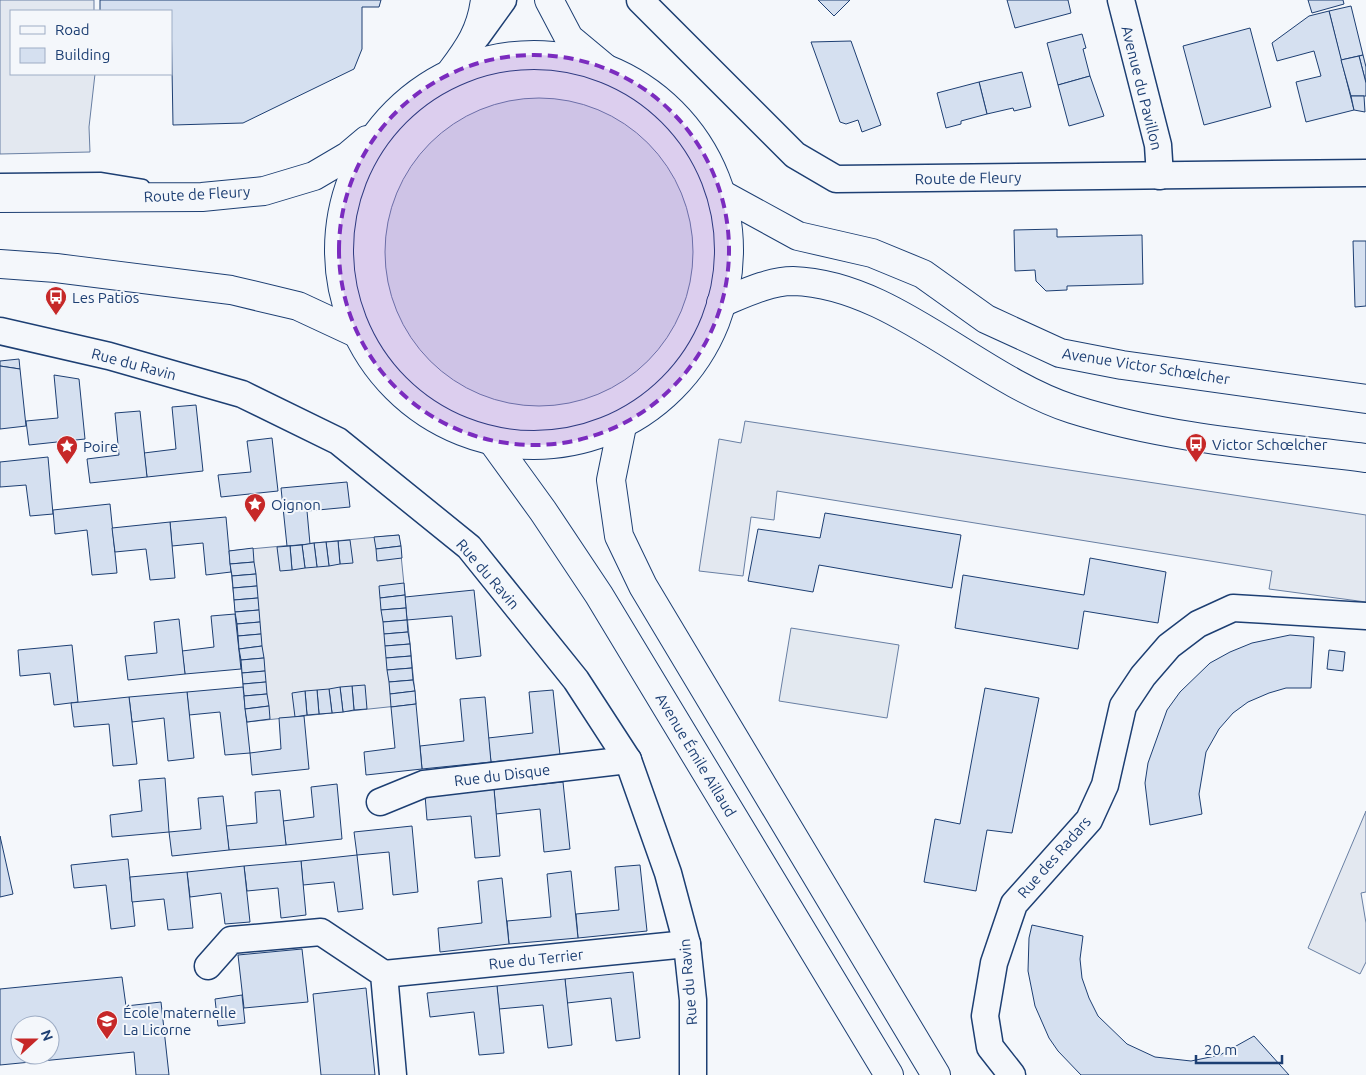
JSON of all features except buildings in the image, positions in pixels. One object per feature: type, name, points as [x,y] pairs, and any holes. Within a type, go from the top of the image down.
[{"type":"main road","points":[[451,72],[473,42],[483,14],[484,0]]},
{"type":"main road","points":[[553,4],[569,38],[605,68],[646,90],[681,121],[707,159],[723,195],[730,251],[721,303],[709,337],[687,373],[657,403],[622,426],[591,438],[559,445],[518,446],[493,442],[448,427],[410,402],[379,371],[356,332],[342,292],[339,241],[343,208],[356,167],[378,131],[411,97],[451,72],[488,59],[528,54],[567,57],[605,68]]},
{"type":"main road","name":"Route de Fleury","points":[[0,198],[202,197],[264,191],[314,176],[348,156],[378,131]]},
{"type":"main road","name":"Avenue Victor Schœlcher","points":[[723,195],[798,236],[872,253],[923,274],[986,319],[1060,353],[1122,365],[1366,399]]},
{"type":"main road","points":[[0,264],[75,270],[231,290],[298,306],[356,332]]},
{"type":"main road","points":[[721,303],[753,289],[792,281],[834,286],[893,310],[981,365],[1035,394],[1070,408],[1121,424],[1179,435],[1366,458]]},
{"type":"main road","points":[[622,426],[611,480],[619,536],[642,586],[936,1075]]},
{"type":"main road","name":"Avenue Émile Aillaud","points":[[493,442],[544,511],[599,595],[889,1075]]},
{"type":"street","points":[[473,42],[503,0]]},
{"type":"street","name":"Route de Fleury","points":[[640,0],[795,155],[836,179],[1366,173]]},
{"type":"street","name":"Avenue du Pavillon","points":[[1121,0],[1158,145],[1160,176]]},
{"type":"street","name":"Rue du Ravin","points":[[0,331],[109,356],[242,394],[338,441],[469,547],[576,680],[628,760],[668,873],[687,944],[693,1000],[693,1075]]},
{"type":"street","name":"Rue des Radars","points":[[1012,1075],[990,1047],[985,1016],[994,963],[1014,904],[1089,820],[1105,785],[1123,706],[1143,676],[1169,646],[1198,624],[1233,608],[1366,616]]},
{"type":"street","name":"Rue du Disque","points":[[380,802],[424,784],[628,760]]},
{"type":"street","points":[[208,966],[231,940],[321,932],[384,974],[393,1075]]},
{"type":"street","name":"Rue du Terrier","points":[[384,974],[687,944]]},
{"type":"lane","points":[[0,180],[100,178],[202,197]]},
{"type":"highlighted area","points":[[528,54],[567,57],[605,68],[646,90],[681,121],[707,159],[723,195],[730,251],[721,303],[709,337],[687,373],[657,403],[622,426],[591,438],[559,445],[518,446],[448,427],[410,402],[379,371],[356,333],[342,292],[338,250],[343,208],[356,167],[378,131],[411,97],[451,72],[488,59]]},
{"type":"shaded area","points":[[0,0],[94,0],[94,10],[10,10],[10,75],[95,75],[89,127],[90,152],[0,154]]},
{"type":"shaded area","points":[[539,98],[584,104],[612,116],[648,143],[675,179],[687,207],[693,252],[687,297],[675,325],[648,361],[612,388],[584,400],[539,406],[494,400],[466,388],[430,361],[403,325],[391,297],[385,252],[391,207],[403,179],[430,143],[466,116],[494,104]]},
{"type":"shaded area","points":[[745,421],[1366,515],[1366,602],[1269,589],[1272,571],[777,491],[774,520],[751,517],[743,576],[699,571],[719,439],[741,443]]},
{"type":"shaded area","points":[[399,535],[416,704],[247,722],[229,551]]},
{"type":"shaded area","points":[[791,628],[899,645],[887,718],[779,701]]},
{"type":"shaded area","points":[[1366,811],[1366,892],[1361,893],[1366,923],[1366,962],[1360,974],[1308,948]]},
{"type":"place","name":"Les Patios","points":[[56,316]]},
{"type":"place","name":"Victor Schœlcher","points":[[1196,463]]},
{"type":"place","name":"Poire","points":[[67,465]]},
{"type":"place","name":"Oignon","points":[[255,523]]},
{"type":"place","name":"École maternelle La Licorne","points":[[107,1040]]}]
